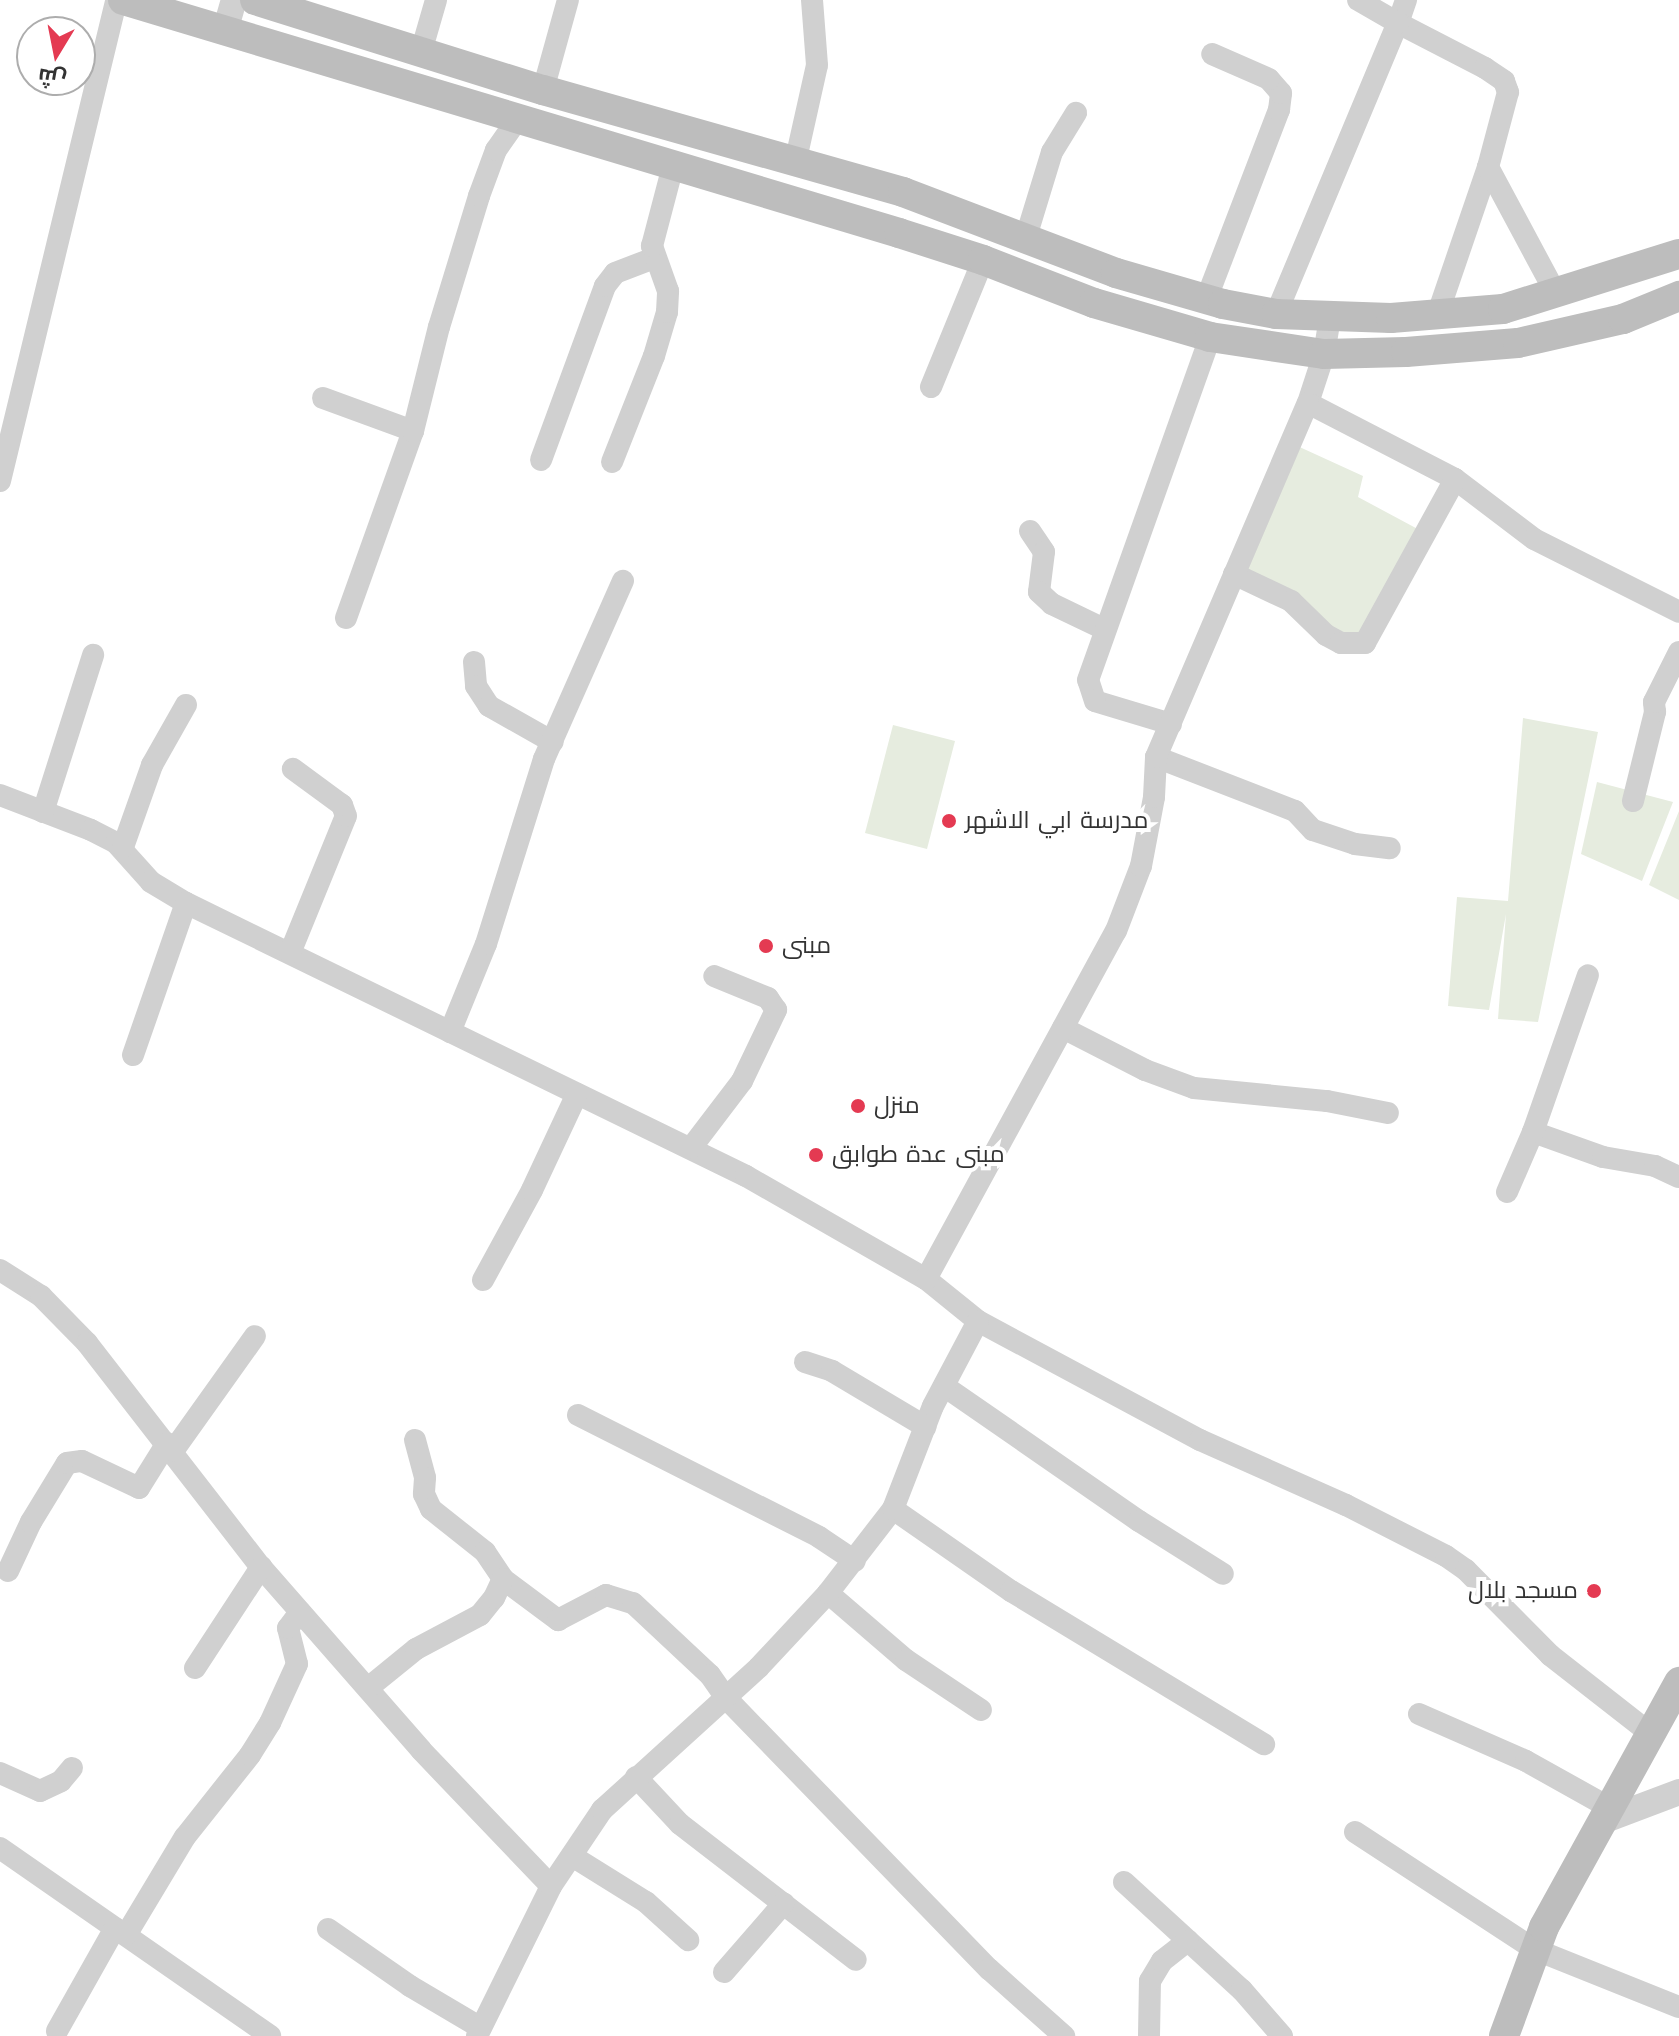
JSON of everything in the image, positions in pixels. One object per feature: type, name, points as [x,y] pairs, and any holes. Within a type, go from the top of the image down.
[{"type":"main road","points":[[123,0],[983,260],[1094,303],[1210,337],[1324,354],[1406,352],[1518,343],[1623,319],[1679,296]]},
{"type":"main road","points":[[255,0],[543,90],[796,159],[903,192],[1116,273],[1206,300],[1276,314],[1437,316],[1503,309],[1679,254]]},
{"type":"main road","points":[[1504,2036],[1534,1949],[1679,1682]]},
{"type":"street","points":[[0,481],[116,0]]},
{"type":"street","points":[[225,31],[234,0]]},
{"type":"street","points":[[421,52],[436,0]]},
{"type":"street","points":[[543,90],[568,0]]},
{"type":"street","points":[[796,159],[817,65],[812,0]]},
{"type":"street","points":[[1358,0],[1504,81],[1508,100],[1437,316]]},
{"type":"street","points":[[1276,314],[1406,0]]},
{"type":"street","points":[[1206,300],[1279,110],[1281,93],[1269,79],[1212,54]]},
{"type":"street","points":[[1026,237],[1052,152],[1076,113]]},
{"type":"street","points":[[346,618],[413,431],[439,327],[479,196],[496,150],[518,119]]},
{"type":"street","points":[[612,462],[667,312],[668,291],[654,258],[654,234],[673,166]]},
{"type":"street","points":[[1488,167],[1556,294]]},
{"type":"street","points":[[541,460],[605,286],[615,273],[654,258]]},
{"type":"street","points":[[931,387],[983,260]]},
{"type":"street","points":[[926,1279],[1116,931],[1141,866],[1154,797],[1156,757],[1308,403],[1324,354],[1330,317]]},
{"type":"street","points":[[1171,724],[1095,701],[1088,680],[1210,337]]},
{"type":"street","points":[[323,398],[413,431]]},
{"type":"street","points":[[1308,403],[1455,479],[1534,539],[1679,612]]},
{"type":"street","points":[[1234,574],[1291,601],[1326,635],[1341,643],[1365,643],[1455,479]]},
{"type":"street","points":[[1030,531],[1044,552],[1039,592],[1052,604],[1104,629]]},
{"type":"street","points":[[450,1032],[486,944],[535,784],[623,581]]},
{"type":"street","points":[[1633,801],[1655,712],[1654,702],[1679,652]]},
{"type":"street","points":[[43,812],[93,655]]},
{"type":"street","points":[[474,662],[476,686],[489,706],[553,742]]},
{"type":"street","points":[[123,847],[152,765],[186,705]]},
{"type":"street","points":[[1156,757],[1295,811],[1313,830],[1355,844],[1390,848]]},
{"type":"street","points":[[290,953],[346,816],[342,805],[293,769]]},
{"type":"street","points":[[0,795],[91,830],[123,847],[151,882],[186,903],[691,1148],[926,1279],[978,1321],[1200,1440],[1346,1505],[1446,1556],[1466,1570],[1550,1655],[1651,1734]]},
{"type":"street","points":[[133,1055],[186,903]]},
{"type":"street","points":[[1507,1192],[1533,1132],[1588,975]]},
{"type":"street","points":[[691,1148],[742,1081],[776,1010],[768,998],[714,976]]},
{"type":"street","points":[[1063,1028],[1145,1070],[1194,1088],[1327,1101],[1388,1113]]},
{"type":"street","points":[[483,1280],[532,1190],[577,1094]]},
{"type":"street","points":[[1533,1132],[1603,1157],[1655,1166],[1679,1177]]},
{"type":"street","points":[[0,1270],[52,1305],[170,1447],[261,1567],[495,1831],[551,1886]]},
{"type":"street","points":[[328,1929],[479,2032],[551,1886],[602,1810],[726,1698],[828,1593],[893,1509],[944,1386],[978,1321]]},
{"type":"street","points":[[8,1571],[31,1522],[67,1463],[82,1461],[139,1488],[255,1336]]},
{"type":"street","points":[[805,1362],[832,1371],[926,1427]]},
{"type":"street","points":[[944,1386],[1139,1521],[1223,1574]]},
{"type":"street","points":[[578,1415],[819,1537],[855,1561]]},
{"type":"street","points":[[415,1440],[425,1478],[424,1494],[431,1509],[485,1552],[503,1579],[558,1620],[606,1595],[633,1603],[710,1675],[726,1698],[989,1969],[1064,2036]]},
{"type":"street","points":[[893,1509],[1011,1591],[1264,1744]]},
{"type":"street","points":[[195,1668],[261,1567]]},
{"type":"street","points":[[368,1688],[416,1649],[480,1615],[494,1598],[503,1579]]},
{"type":"street","points":[[828,1593],[906,1660],[981,1710]]},
{"type":"street","points":[[57,2031],[185,1837],[250,1755],[270,1723],[297,1664],[288,1628],[300,1612]]},
{"type":"street","points":[[1419,1714],[1526,1761],[1608,1814],[1679,1792]]},
{"type":"street","points":[[0,1773],[40,1791],[55,1786],[72,1768]]},
{"type":"street","points":[[636,1777],[680,1824],[856,1960]]},
{"type":"street","points":[[1355,1832],[1534,1949],[1679,2007]]},
{"type":"street","points":[[0,1848],[268,2035]]},
{"type":"street","points":[[572,1856],[646,1902],[688,1940]]},
{"type":"street","points":[[1124,1882],[1242,1990],[1282,2036]]},
{"type":"street","points":[[724,1972],[784,1903]]},
{"type":"street","points":[[1149,2036],[1150,1981],[1162,1961],[1188,1941]]},
{"type":"shaded area","points":[[1293,444],[1363,476],[1358,497],[1427,534],[1354,645],[1234,574]]},
{"type":"shaded area","points":[[1523,718],[1598,732],[1538,1022],[1498,1019],[1506,914],[1489,1010],[1448,1006],[1457,897],[1508,901]]},
{"type":"shaded area","points":[[893,725],[955,741],[927,849],[865,833]]},
{"type":"shaded area","points":[[1597,782],[1673,802],[1642,881],[1581,854]]},
{"type":"shaded area","points":[[1679,811],[1679,900],[1649,885]]},
{"type":"place","name":"مدرسة ابي الاشهر","points":[[949,821]]},
{"type":"place","name":"مبنى","points":[[766,946]]},
{"type":"place","name":"منزل","points":[[858,1106]]},
{"type":"place","name":"مبنى عدة طوابق","points":[[816,1155]]},
{"type":"place","name":"مسجد بلال","points":[[1594,1591]]}]
